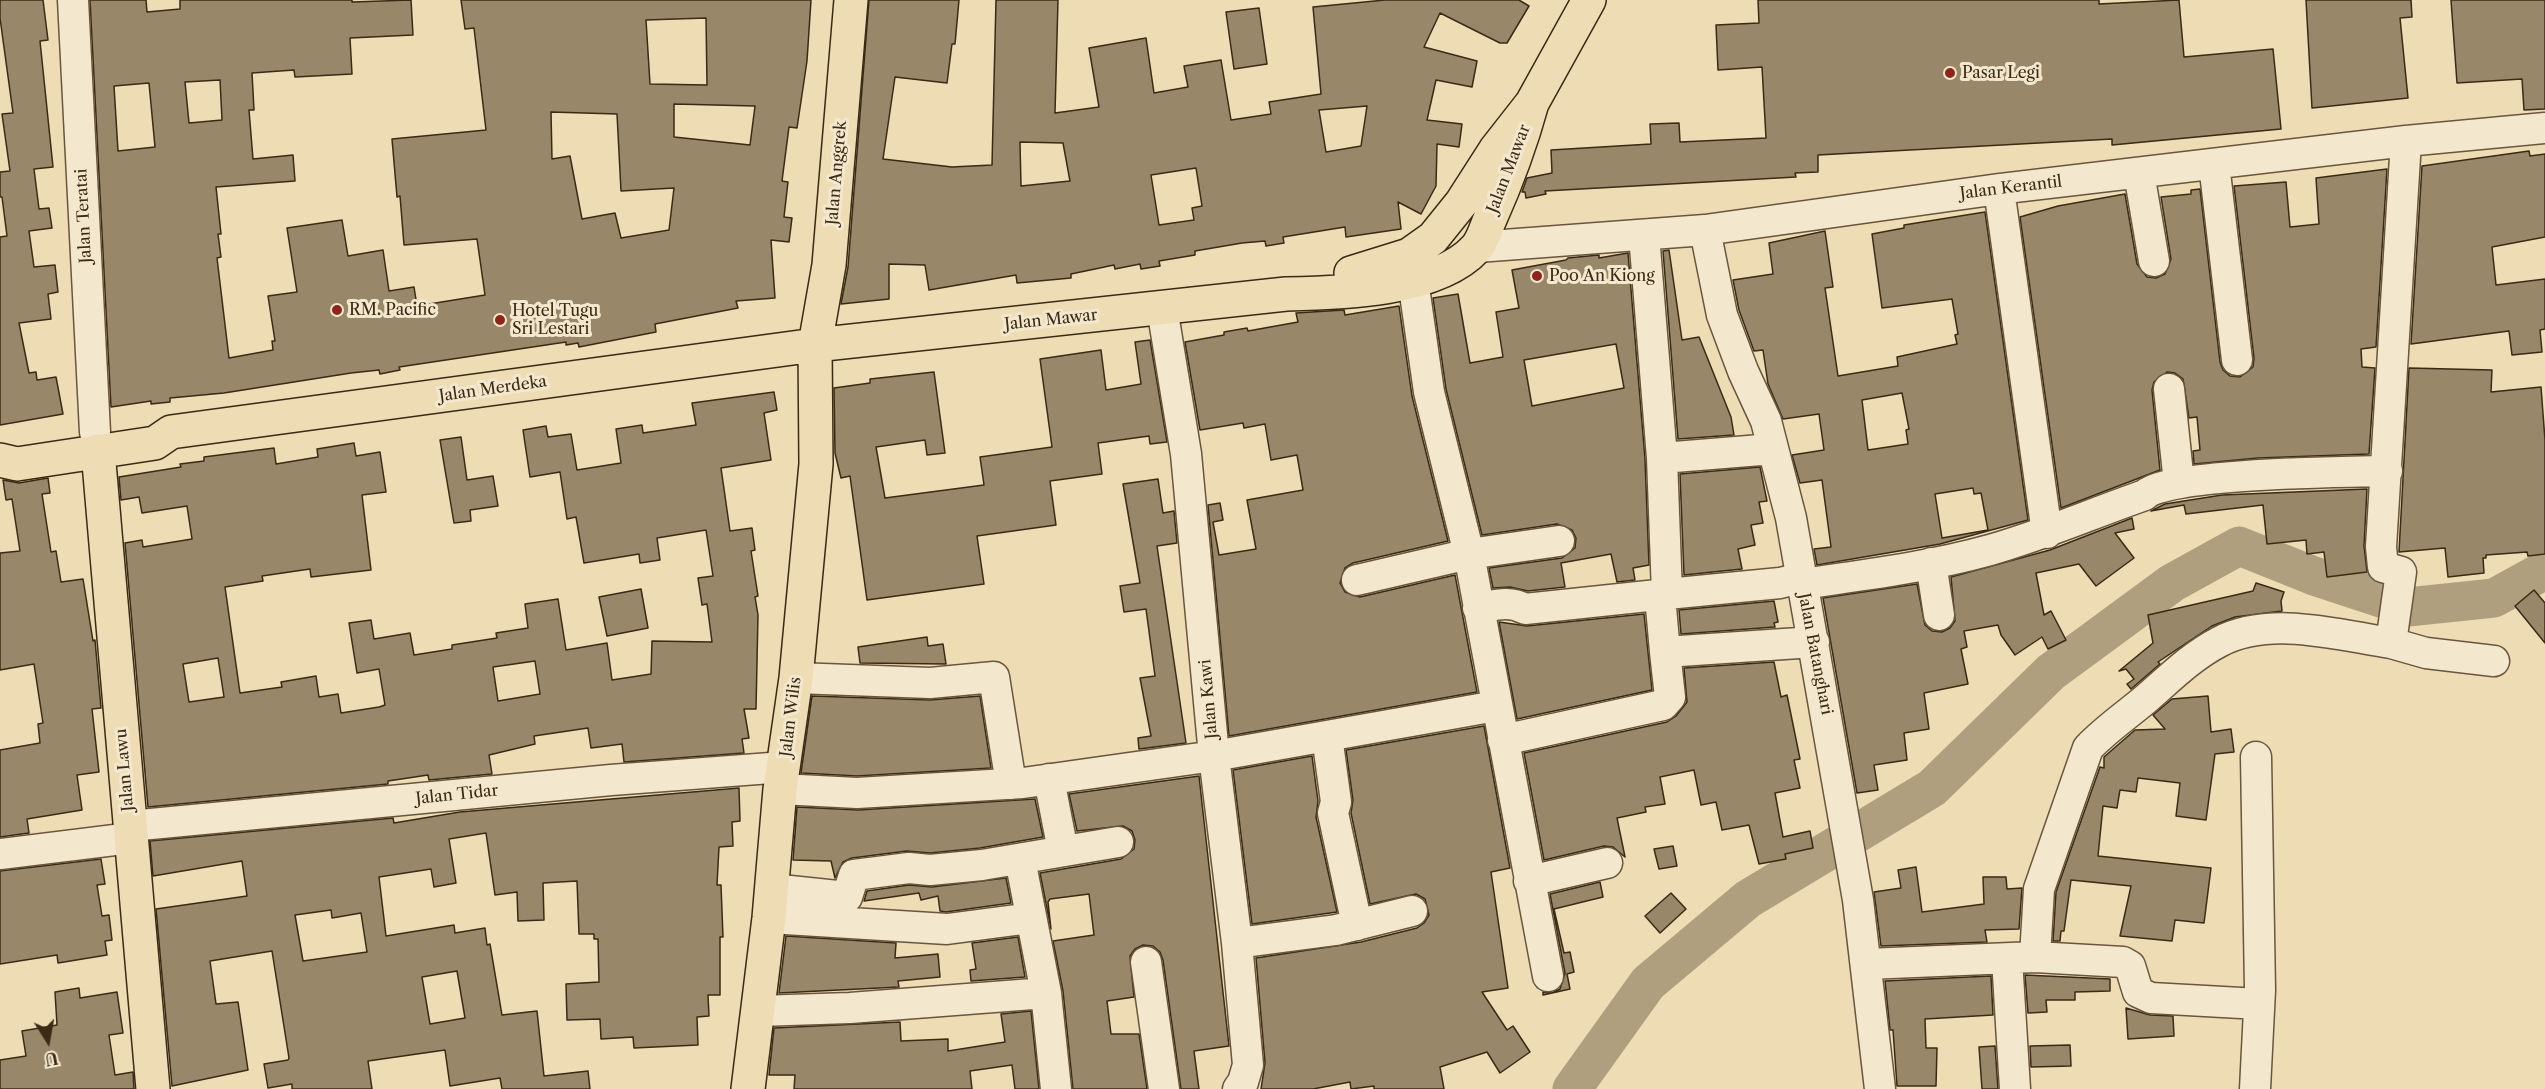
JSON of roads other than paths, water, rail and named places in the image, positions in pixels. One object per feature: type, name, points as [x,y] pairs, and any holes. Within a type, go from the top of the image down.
[{"type":"main road","name":"Jalan Anggrek","points":[[815,345],[829,265],[851,0]]},
{"type":"main road","name":"Jalan Mawar","points":[[1286,294],[1409,255],[1433,238],[1462,202],[1496,149],[1532,104],[1590,0]]},
{"type":"main road","name":"Jalan Mawar","points":[[815,345],[1286,294],[1337,293],[1413,280],[1456,264],[1477,247],[1518,152],[1532,104]]},
{"type":"main road","name":"Jalan Merdeka","points":[[0,454],[14,445],[96,442],[155,443],[171,432],[815,345]]},
{"type":"main road","name":"Jalan Wilis","points":[[748,1089],[782,778],[796,678],[816,464],[815,345]]},
{"type":"main road","name":"Jalan Merdeka","points":[[0,460],[17,464],[96,442]]},
{"type":"main road","name":"Jalan Lawu","points":[[96,442],[153,1089]]},
{"type":"street","name":"Jalan Teratai","points":[[73,0],[96,442]]},
{"type":"street","name":"Jalan Kerantil","points":[[1477,247],[1705,230],[1999,189],[2406,141],[2545,128]]},
{"type":"street","points":[[2392,637],[2401,572],[2384,568],[2382,563],[2406,141]]},
{"type":"street","points":[[2214,164],[2237,360]]},
{"type":"street","points":[[2139,173],[2154,261]]},
{"type":"street","points":[[1999,189],[2047,533]]},
{"type":"street","name":"Jalan Batanghari","points":[[1705,230],[1722,315],[1743,371],[1766,421],[1791,518],[1858,900],[1880,1089]]},
{"type":"street","points":[[1503,740],[1663,705],[1670,697],[1665,652],[1663,595],[1662,458],[1644,235]]},
{"type":"street","points":[[1413,280],[1429,392],[1468,554],[1548,976]]},
{"type":"street","name":"Jalan Kawi","points":[[1162,308],[1186,454],[1214,756],[1238,943],[1248,1065],[1243,1082],[1238,1089]]},
{"type":"street","points":[[2169,389],[2179,483]]},
{"type":"street","points":[[1662,458],[1773,449]]},
{"type":"street","points":[[1478,608],[1504,603],[1518,605],[1525,609],[1761,586],[1931,563],[1989,551],[2047,533],[2145,495],[2150,490],[2179,483],[2259,475],[2387,471]]},
{"type":"street","points":[[1357,580],[1468,554],[1559,541]]},
{"type":"street","points":[[1931,563],[1939,615]]},
{"type":"street","points":[[2015,1089],[2021,958],[2039,890],[2088,748],[2103,732],[2197,656],[2222,641],[2271,629],[2392,637],[2426,653],[2494,661]]},
{"type":"street","points":[[1665,652],[1814,642]]},
{"type":"street","points":[[796,678],[930,683],[994,677],[1011,784]]},
{"type":"street","name":"Jalan Tidar","points":[[0,854],[130,832],[611,780],[782,778],[857,793],[1011,784],[1214,756],[1496,706]]},
{"type":"street","points":[[1327,736],[1336,802],[1333,813],[1357,925]]},
{"type":"street","points":[[2255,1089],[2259,1004],[2256,757]]},
{"type":"street","points":[[1049,779],[1063,851]]},
{"type":"street","points":[[770,904],[847,897],[854,875],[909,868],[940,869],[1020,859],[1118,842]]},
{"type":"street","points":[[1020,859],[1046,993],[1056,1089]]},
{"type":"street","points":[[1529,881],[1607,863]]},
{"type":"street","points":[[770,904],[947,929],[1031,918]]},
{"type":"street","points":[[1238,943],[1336,930],[1412,911]]},
{"type":"street","points":[[1867,964],[2021,958],[2123,962],[2130,966],[2138,992],[2151,998],[2259,1004]]},
{"type":"street","points":[[1146,962],[1164,1089]]},
{"type":"street","points":[[758,1011],[873,1007],[1046,993]]},
{"type":"waterway","points":[[1572,1089],[1648,983],[1748,899],[1932,788],[2051,672],[2172,583],[2239,546],[2314,576],[2408,607],[2494,598],[2545,570]]},
{"type":"place","name":"Pasar Legi","points":[[1950,73]]},
{"type":"place","name":"Poo An Kiong","points":[[1537,276]]},
{"type":"place","name":"RM. Pacific","points":[[337,310]]},
{"type":"place","name":"Hotel Tugu Sri Lestari","points":[[500,320]]}]
